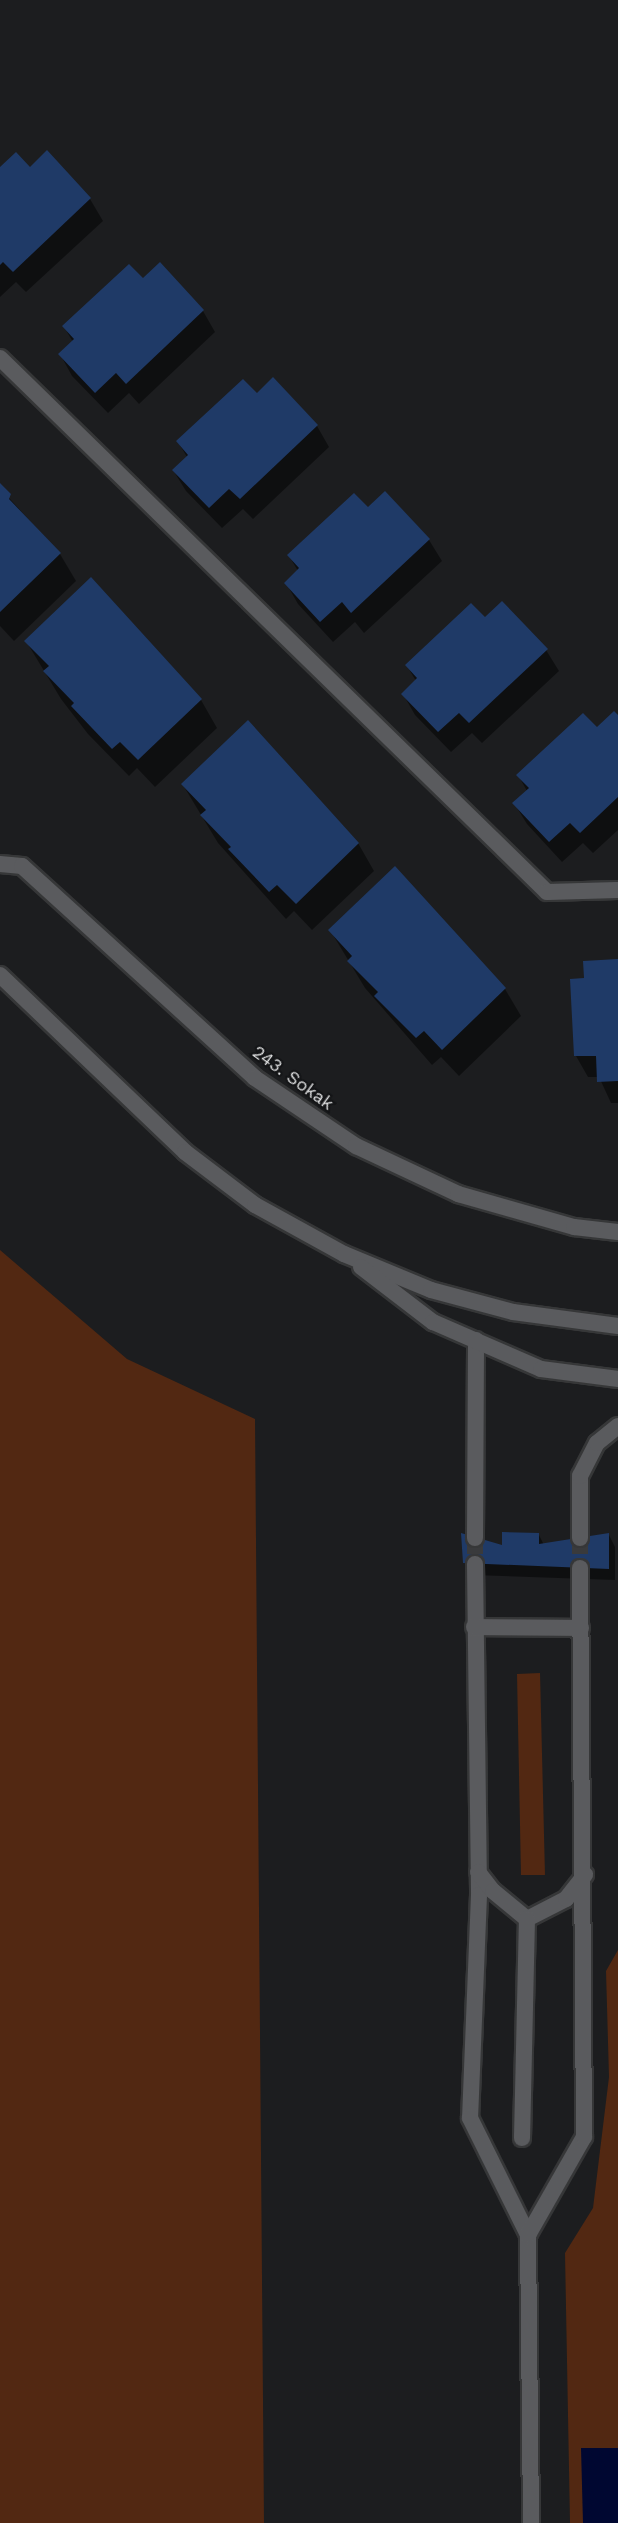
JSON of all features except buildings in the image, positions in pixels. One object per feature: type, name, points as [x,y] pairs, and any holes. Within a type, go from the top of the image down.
[{"type":"street","points":[[0,358],[547,892],[618,890]]},
{"type":"street","name":"243. Sokak","points":[[0,864],[22,866],[255,1078],[356,1146],[458,1194],[574,1227],[618,1232]]},
{"type":"street","points":[[0,975],[185,1152],[255,1205],[344,1254],[431,1290],[513,1312],[618,1326]]},
{"type":"street","points":[[344,1254],[433,1322],[541,1369],[618,1378]]},
{"type":"street","points":[[475,1538],[476,1340]]},
{"type":"street","points":[[580,1538],[580,1476],[597,1443],[618,1426]]},
{"type":"street","points":[[475,1564],[478,1872],[470,2118],[528,2235],[531,2523]]},
{"type":"street","points":[[528,2235],[584,2137],[585,1875],[580,1568]]},
{"type":"street","points":[[474,1628],[581,1628]]},
{"type":"street","points":[[478,1872],[493,1891],[527,1919]]},
{"type":"street","points":[[527,1919],[566,1899],[585,1875]]},
{"type":"street","points":[[522,2138],[527,1919]]},
{"type":"shaded area","points":[[0,1250],[127,1359],[255,1419],[264,2523],[0,2523]]},
{"type":"shaded area","points":[[540,1673],[545,1875],[521,1875],[517,1674]]},
{"type":"shaded area","points":[[618,1950],[618,2523],[570,2523],[565,2253],[593,2208],[609,2077],[606,1971]]},
{"type":"water","points":[[581,2448],[618,2448],[618,2523],[583,2523]]},
{"type":"tunnel","points":[[475,1538],[475,1564]]},
{"type":"tunnel","points":[[580,1538],[580,1568]]}]
